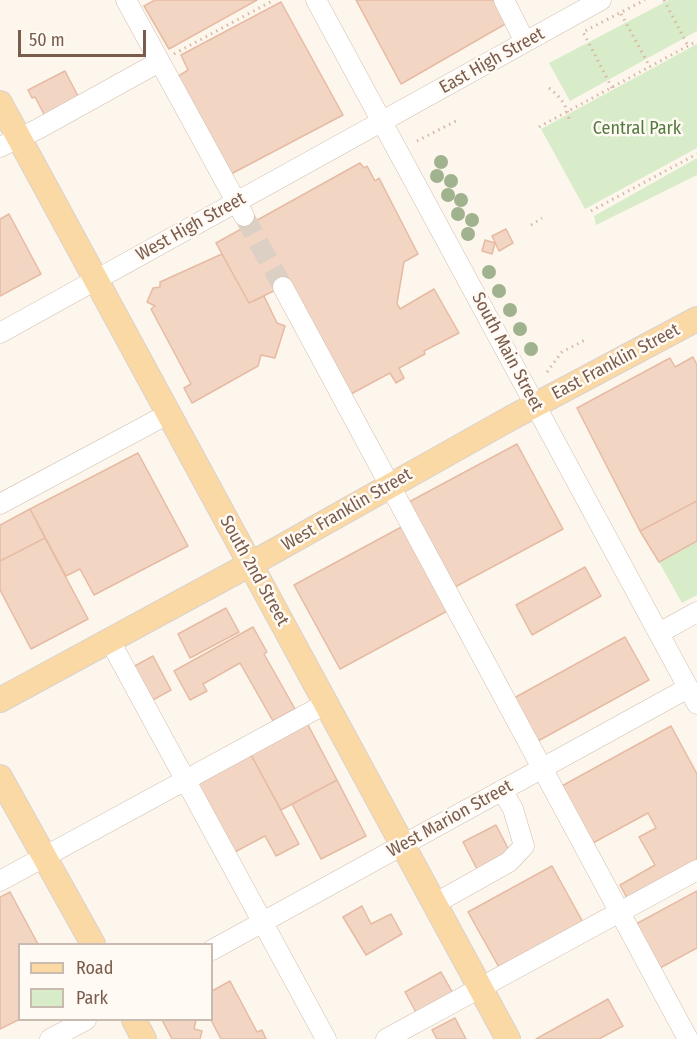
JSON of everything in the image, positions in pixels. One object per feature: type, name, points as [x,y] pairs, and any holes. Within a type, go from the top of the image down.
[{"type":"main road","name":"South 2nd Street","points":[[0,103],[9,142],[96,280],[507,1039]]},
{"type":"main road","name":"East Franklin Street","points":[[535,405],[697,319]]},
{"type":"main road","name":"West Franklin Street","points":[[0,700],[250,565],[535,405]]},
{"type":"main road","points":[[0,777],[6,802],[45,856],[92,943]]},
{"type":"main road","points":[[135,1021],[144,1039]]},
{"type":"street","points":[[126,0],[240,209]]},
{"type":"street","name":"South Main Street","points":[[316,0],[692,696]]},
{"type":"street","points":[[504,0],[525,42]]},
{"type":"street","name":"East High Street","points":[[383,122],[601,0]]},
{"type":"street","points":[[9,142],[38,129],[159,62]]},
{"type":"street","name":"West High Street","points":[[0,333],[96,280],[240,209],[383,122]]},
{"type":"street","points":[[283,286],[688,1039]]},
{"type":"street","points":[[0,504],[168,414]]},
{"type":"street","points":[[659,633],[697,612]]},
{"type":"street","points":[[110,641],[326,1039]]},
{"type":"street","name":"West Marion Street","points":[[213,949],[542,768],[692,696]]},
{"type":"street","points":[[0,881],[327,703]]},
{"type":"street","points":[[434,904],[509,862],[524,846],[513,809],[502,790]]},
{"type":"street","points":[[386,1039],[697,870]]},
{"type":"street","points":[[50,1039],[84,1021]]},
{"type":"path","points":[[159,62],[274,0]]},
{"type":"path","points":[[612,88],[583,32],[645,0]]},
{"type":"path","points":[[664,0],[688,46]]},
{"type":"path","points":[[621,14],[650,67]]},
{"type":"path","points":[[539,127],[697,41]]},
{"type":"path","points":[[549,88],[560,97],[568,111],[569,120]]},
{"type":"path","points":[[417,141],[458,120]]},
{"type":"path","points":[[591,211],[697,154]]},
{"type":"path","points":[[531,225],[542,218]]},
{"type":"path","points":[[547,372],[562,352],[586,339]]},
{"type":"green space","name":"Central Park","points":[[669,0],[697,0],[697,31],[570,101],[549,63]]},
{"type":"green space","name":"Central Park","points":[[697,44],[697,148],[585,209],[541,129]]},
{"type":"green space","name":"Central Park","points":[[697,158],[697,175],[596,225],[594,216]]},
{"type":"green space","points":[[697,541],[697,595],[682,603],[659,562]]},
{"type":"building","points":[[155,0],[257,0],[169,49],[144,6]]},
{"type":"building","points":[[356,0],[495,0],[507,23],[401,84]]},
{"type":"building","points":[[281,2],[343,115],[231,174],[177,77],[188,70],[181,55]]},
{"type":"building","points":[[65,71],[79,98],[45,116],[35,97],[32,98],[28,90]]},
{"type":"building","points":[[360,163],[364,168],[367,166],[375,181],[379,178],[418,254],[404,262],[397,303],[400,309],[434,289],[459,333],[424,351],[425,354],[399,368],[404,378],[396,383],[390,373],[349,395],[286,285],[249,303],[216,243]]},
{"type":"building","points":[[9,214],[41,274],[0,296],[0,219]]},
{"type":"building","points":[[506,229],[513,243],[499,251],[492,236]]},
{"type":"building","points":[[485,240],[495,243],[492,254],[482,251]]},
{"type":"building","points":[[222,254],[249,303],[264,296],[277,323],[285,326],[275,358],[261,355],[258,366],[192,403],[184,388],[191,384],[151,309],[155,306],[147,302],[153,288],[160,287],[160,282]]},
{"type":"building","points":[[693,357],[697,365],[697,501],[640,531],[577,408],[670,358],[675,367]]},
{"type":"building","points":[[517,444],[563,529],[453,588],[407,503]]},
{"type":"building","points":[[138,453],[188,546],[94,595],[80,569],[66,576],[30,509]]},
{"type":"building","points":[[697,501],[697,541],[659,562],[640,531]]},
{"type":"building","points":[[30,509],[45,538],[0,561],[0,525]]},
{"type":"building","points":[[405,525],[451,609],[340,669],[294,585]]},
{"type":"building","points":[[45,538],[88,619],[31,649],[0,590],[0,561]]},
{"type":"building","points":[[585,567],[601,596],[532,635],[516,605]]},
{"type":"building","points":[[226,608],[239,632],[190,658],[178,634]]},
{"type":"building","points":[[253,627],[267,652],[264,654],[295,709],[273,721],[240,663],[203,684],[207,691],[190,700],[174,671]]},
{"type":"building","points":[[625,637],[649,680],[538,741],[514,698]]},
{"type":"building","points":[[153,656],[171,690],[151,701],[133,667]]},
{"type":"building","points":[[307,723],[337,780],[281,810],[250,753]]},
{"type":"building","points":[[671,726],[697,774],[697,860],[627,898],[620,885],[655,865],[639,837],[656,828],[648,813],[591,844],[560,787]]},
{"type":"building","points":[[250,753],[299,844],[276,856],[265,836],[231,854],[193,782]]},
{"type":"building","points":[[337,780],[366,836],[321,859],[292,804]]},
{"type":"building","points":[[496,825],[510,852],[477,869],[463,842]]},
{"type":"building","points":[[552,866],[584,924],[500,969],[468,912]]},
{"type":"building","points":[[697,891],[697,948],[660,968],[636,924]]},
{"type":"building","points":[[10,892],[37,943],[18,943],[18,1020],[0,1029],[0,897]]},
{"type":"building","points":[[362,906],[371,924],[391,914],[402,934],[366,955],[343,917]]},
{"type":"building","points":[[441,972],[454,995],[417,1014],[405,992]]},
{"type":"building","points":[[230,981],[257,1032],[262,1030],[266,1039],[221,1039],[212,1021],[213,990]]},
{"type":"building","points":[[608,999],[623,1026],[599,1039],[536,1039]]},
{"type":"building","points":[[455,1018],[466,1039],[437,1039],[432,1030]]},
{"type":"building","points":[[163,1021],[196,1021],[194,1029],[202,1031],[200,1039],[172,1039]]},
{"type":"tunnel","points":[[244,216],[283,287]]}]
